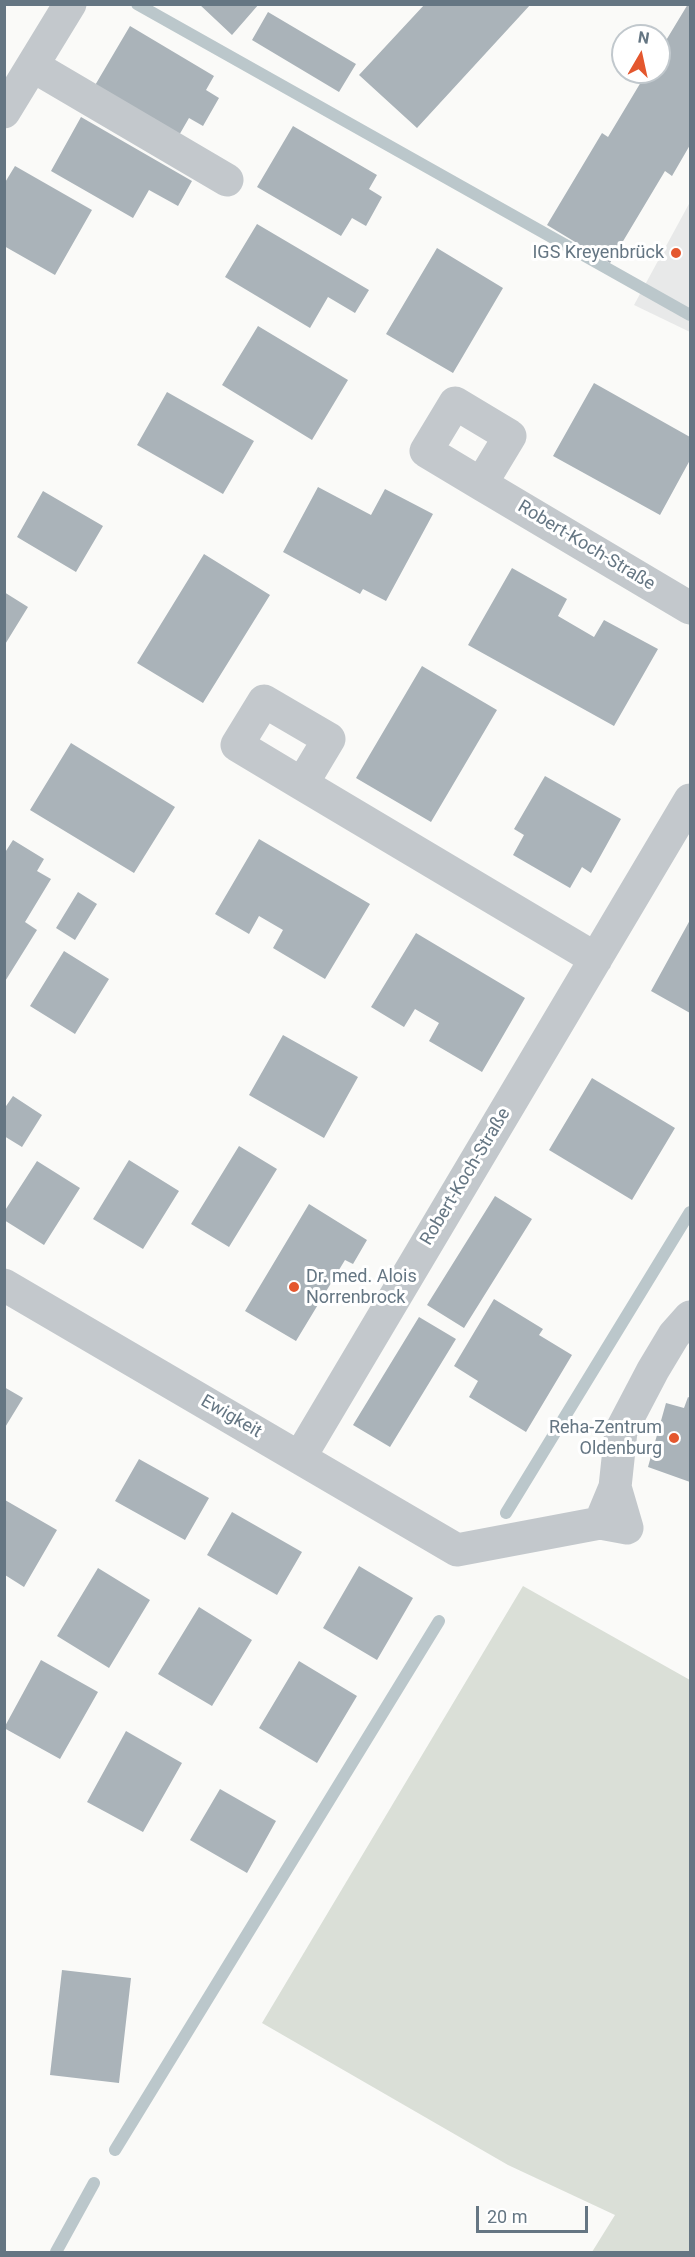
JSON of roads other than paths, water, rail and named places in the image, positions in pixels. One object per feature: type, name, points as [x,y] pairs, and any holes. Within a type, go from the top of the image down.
[{"type":"street","points":[[4,112],[70,4]]},
{"type":"street","points":[[33,66],[227,180]]},
{"type":"street","name":"Robert-Koch-Straße","points":[[481,484],[690,608]]},
{"type":"street","points":[[302,784],[596,959]]},
{"type":"street","name":"Robert-Koch-Straße","points":[[300,1457],[690,800]]},
{"type":"street","name":"Ewigkeit","points":[[4,1285],[457,1550],[600,1523],[627,1528],[615,1487],[621,1431],[652,1370],[674,1335],[690,1317]]},
{"type":"waterway","points":[[137,4],[690,315]]},
{"type":"waterway","points":[[506,1513],[690,1212]]},
{"type":"waterway","points":[[115,2150],[439,1621]]},
{"type":"waterway","points":[[56,2252],[94,2183]]},
{"type":"place","name":"IGS Kreyenbrück","points":[[676,253]]},
{"type":"place","name":"Dr. med. Alois Norrenbrock","points":[[294,1287]]},
{"type":"place","name":"Reha-Zentrum Oldenburg","points":[[674,1438]]}]
